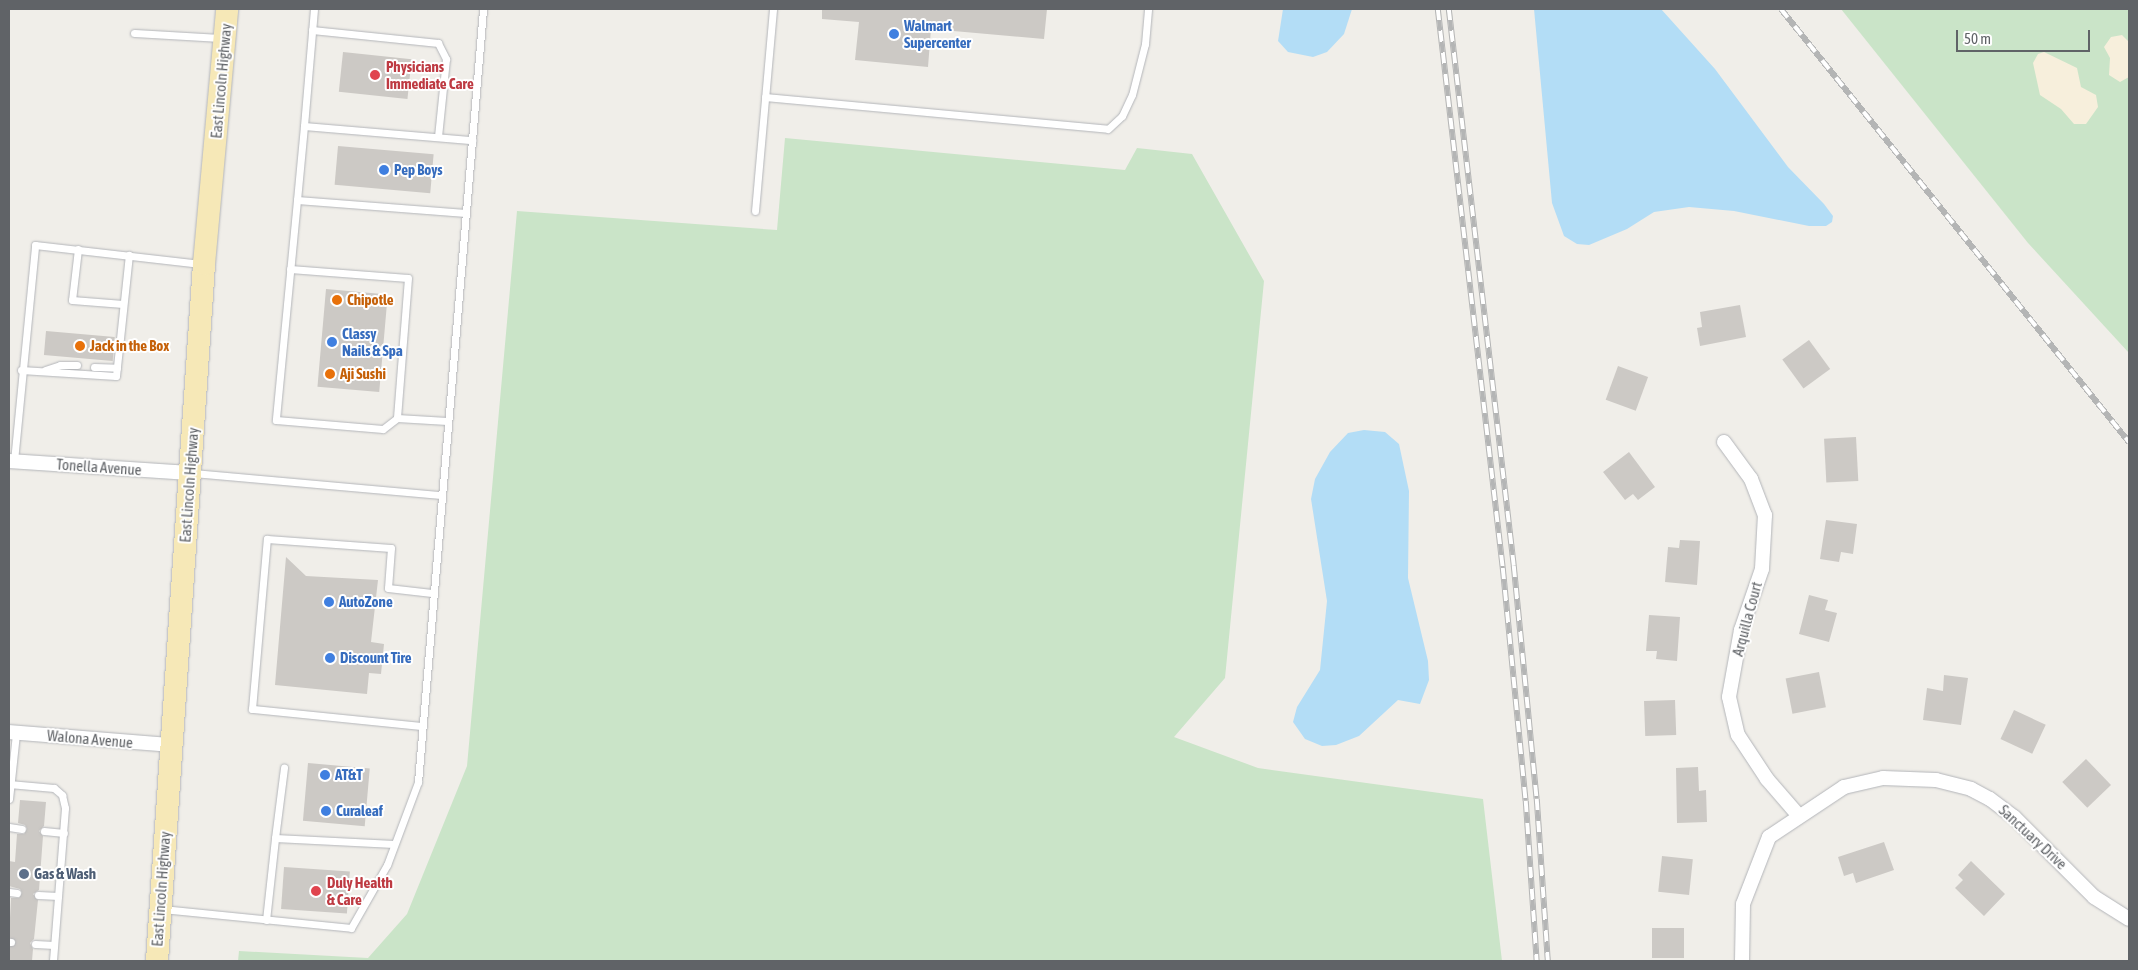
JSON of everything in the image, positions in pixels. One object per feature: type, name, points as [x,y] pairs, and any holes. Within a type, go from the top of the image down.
[{"type":"main road","name":"East Lincoln Highway","points":[[157,961],[170,745],[204,264],[227,9]]},
{"type":"street","name":"Arquilla Court","points":[[1724,442],[1751,479],[1765,515],[1762,569],[1741,630],[1729,697],[1738,735],[1767,779],[1799,816]]},
{"type":"street","name":"Tonella Avenue","points":[[11,461],[190,473]]},
{"type":"street","name":"Walona Avenue","points":[[12,732],[170,745]]},
{"type":"street","name":"Sanctuary Drive","points":[[1742,961],[1743,904],[1769,837],[1844,787],[1863,782],[1911,777],[1954,783],[1990,799],[2014,817],[2094,897],[2129,919]]},
{"type":"lane","points":[[314,9],[276,420],[383,429],[397,418],[448,421]]},
{"type":"lane","points":[[160,909],[351,928],[387,865],[418,782],[420,726],[483,9]]},
{"type":"lane","points":[[754,211],[773,9]]},
{"type":"lane","points":[[765,97],[1108,129],[1122,116],[1132,95],[1145,44],[1148,9]]},
{"type":"lane","points":[[312,30],[438,43],[446,59],[438,137]]},
{"type":"lane","points":[[134,33],[224,39]]},
{"type":"lane","points":[[304,126],[472,140]]},
{"type":"lane","points":[[297,200],[466,213]]},
{"type":"lane","points":[[11,461],[35,244],[204,264]]},
{"type":"lane","points":[[78,249],[72,300],[123,304]]},
{"type":"lane","points":[[21,370],[116,376],[129,255]]},
{"type":"lane","points":[[290,268],[408,278],[397,418]]},
{"type":"lane","points":[[42,371],[60,365],[76,365]]},
{"type":"lane","points":[[94,366],[117,368]]},
{"type":"lane","points":[[190,473],[441,495]]},
{"type":"lane","points":[[420,726],[252,709],[267,540],[391,548],[388,588],[432,593]]},
{"type":"lane","points":[[9,799],[12,732]]},
{"type":"lane","points":[[266,920],[284,768]]},
{"type":"lane","points":[[10,784],[54,788],[62,795],[66,808],[53,961]]},
{"type":"lane","points":[[9,828],[22,829]]},
{"type":"lane","points":[[44,831],[64,834]]},
{"type":"lane","points":[[276,838],[394,844]]},
{"type":"lane","points":[[9,892],[17,893]]},
{"type":"lane","points":[[38,894],[58,896]]},
{"type":"lane","points":[[35,944],[54,945]]},
{"type":"green space","points":[[1841,9],[2129,9],[2129,353],[2028,243]]},
{"type":"green space","points":[[785,138],[1125,170],[1137,148],[1192,154],[1264,281],[1225,678],[1174,737],[1258,768],[1483,799],[1502,961],[238,961],[239,951],[368,958],[407,914],[467,766],[517,211],[777,230]]},
{"type":"sand","points":[[2122,35],[2129,42],[2129,77],[2120,82],[2109,75],[2110,58],[2104,47],[2111,37]]},
{"type":"sand","points":[[2044,52],[2077,68],[2081,87],[2096,95],[2098,107],[2086,124],[2074,124],[2061,109],[2040,95],[2033,63],[2038,54]]},
{"type":"water","points":[[1283,9],[1352,9],[1344,34],[1327,52],[1313,57],[1288,52],[1278,41]]},
{"type":"water","points":[[1534,9],[1661,9],[1715,69],[1788,167],[1824,204],[1833,216],[1832,222],[1826,226],[1809,226],[1734,211],[1689,207],[1654,212],[1627,229],[1589,245],[1577,244],[1564,236],[1552,203]]},
{"type":"water","points":[[1364,430],[1385,432],[1399,444],[1409,491],[1408,578],[1428,661],[1429,680],[1420,704],[1398,700],[1359,736],[1336,745],[1322,746],[1305,739],[1293,722],[1297,707],[1320,670],[1327,601],[1311,499],[1315,479],[1330,452],[1348,433]]},
{"type":"building","name":"Walmart Supercenter","points":[[822,9],[1047,9],[1044,39],[931,29],[928,67],[855,60],[859,22],[822,19]]},
{"type":"building","name":"Physicians Immediate Care","points":[[343,52],[412,59],[407,99],[339,92]]},
{"type":"building","name":"Pep Boys","points":[[338,146],[434,154],[430,193],[335,185]]},
{"type":"building","points":[[326,289],[388,294],[379,392],[317,387]]},
{"type":"building","points":[[1740,305],[1746,337],[1700,346],[1697,328],[1702,327],[1700,312]]},
{"type":"building","name":"Jack in the Box","points":[[46,331],[115,337],[113,361],[44,355]]},
{"type":"building","points":[[1809,340],[1830,369],[1803,389],[1782,359]]},
{"type":"building","points":[[1618,366],[1648,377],[1636,411],[1606,400]]},
{"type":"building","points":[[1856,437],[1858,481],[1826,483],[1824,439]]},
{"type":"building","points":[[1629,452],[1655,487],[1638,500],[1633,494],[1625,500],[1603,472]]},
{"type":"building","points":[[1826,520],[1857,524],[1853,554],[1841,552],[1839,562],[1820,559]]},
{"type":"building","points":[[1680,540],[1700,541],[1697,585],[1665,582],[1668,547],[1679,548]]},
{"type":"building","points":[[286,557],[306,576],[378,580],[371,642],[384,644],[381,674],[369,673],[367,694],[275,685]]},
{"type":"building","points":[[1809,595],[1828,600],[1825,610],[1837,613],[1829,642],[1799,634]]},
{"type":"building","points":[[1649,615],[1680,617],[1677,661],[1656,659],[1657,651],[1646,651]]},
{"type":"building","points":[[1819,672],[1826,707],[1792,714],[1786,678]]},
{"type":"building","points":[[1944,675],[1968,678],[1961,725],[1923,720],[1927,688],[1943,691]]},
{"type":"building","points":[[1675,700],[1676,735],[1645,736],[1644,701]]},
{"type":"building","points":[[2014,710],[2046,725],[2032,754],[2000,739]]},
{"type":"building","points":[[2086,759],[2111,785],[2087,808],[2062,782]]},
{"type":"building","points":[[308,763],[370,768],[365,826],[303,821]]},
{"type":"building","points":[[1698,767],[1699,791],[1706,790],[1707,822],[1677,823],[1676,768]]},
{"type":"building","name":"Gas & Wash","points":[[20,800],[46,802],[44,826],[39,831],[43,836],[39,890],[33,894],[38,900],[34,939],[30,943],[33,949],[32,961],[9,961],[9,947],[16,942],[9,937],[11,898],[19,898],[22,893],[20,889],[9,886],[9,861],[15,862],[17,834],[24,834],[27,829],[25,825],[18,823]]},
{"type":"building","points":[[1884,842],[1894,870],[1856,883],[1853,873],[1844,876],[1838,857]]},
{"type":"building","points":[[1662,856],[1693,859],[1689,895],[1658,892]]},
{"type":"building","points":[[1971,861],[2005,894],[1984,916],[1955,888],[1963,880],[1958,875]]},
{"type":"building","name":"Duly Health & Care","points":[[284,867],[350,872],[347,914],[281,909]]},
{"type":"building","points":[[1652,928],[1684,928],[1684,958],[1652,958]]},
{"type":"railway","points":[[1438,9],[1503,568],[1526,801],[1537,961]]},
{"type":"railway","points":[[1449,9],[1514,566],[1537,799],[1548,961]]},
{"type":"railway","points":[[1781,9],[2129,442]]},
{"type":"place","name":"Walmart Supercenter","points":[[894,34]]},
{"type":"place","name":"Physicians Immediate Care","points":[[375,75]]},
{"type":"place","name":"Pep Boys","points":[[384,170]]},
{"type":"place","name":"Chipotle","points":[[337,300]]},
{"type":"place","name":"Classy Nails & Spa","points":[[332,342]]},
{"type":"place","name":"Jack in the Box","points":[[80,346]]},
{"type":"place","name":"Aji Sushi","points":[[330,374]]},
{"type":"place","name":"AutoZone","points":[[329,602]]},
{"type":"place","name":"Discount Tire","points":[[330,658]]},
{"type":"place","name":"AT&T","points":[[325,775]]},
{"type":"place","name":"Curaleaf","points":[[326,811]]},
{"type":"place","name":"Gas & Wash","points":[[24,874]]},
{"type":"place","name":"Duly Health & Care","points":[[316,891]]}]
